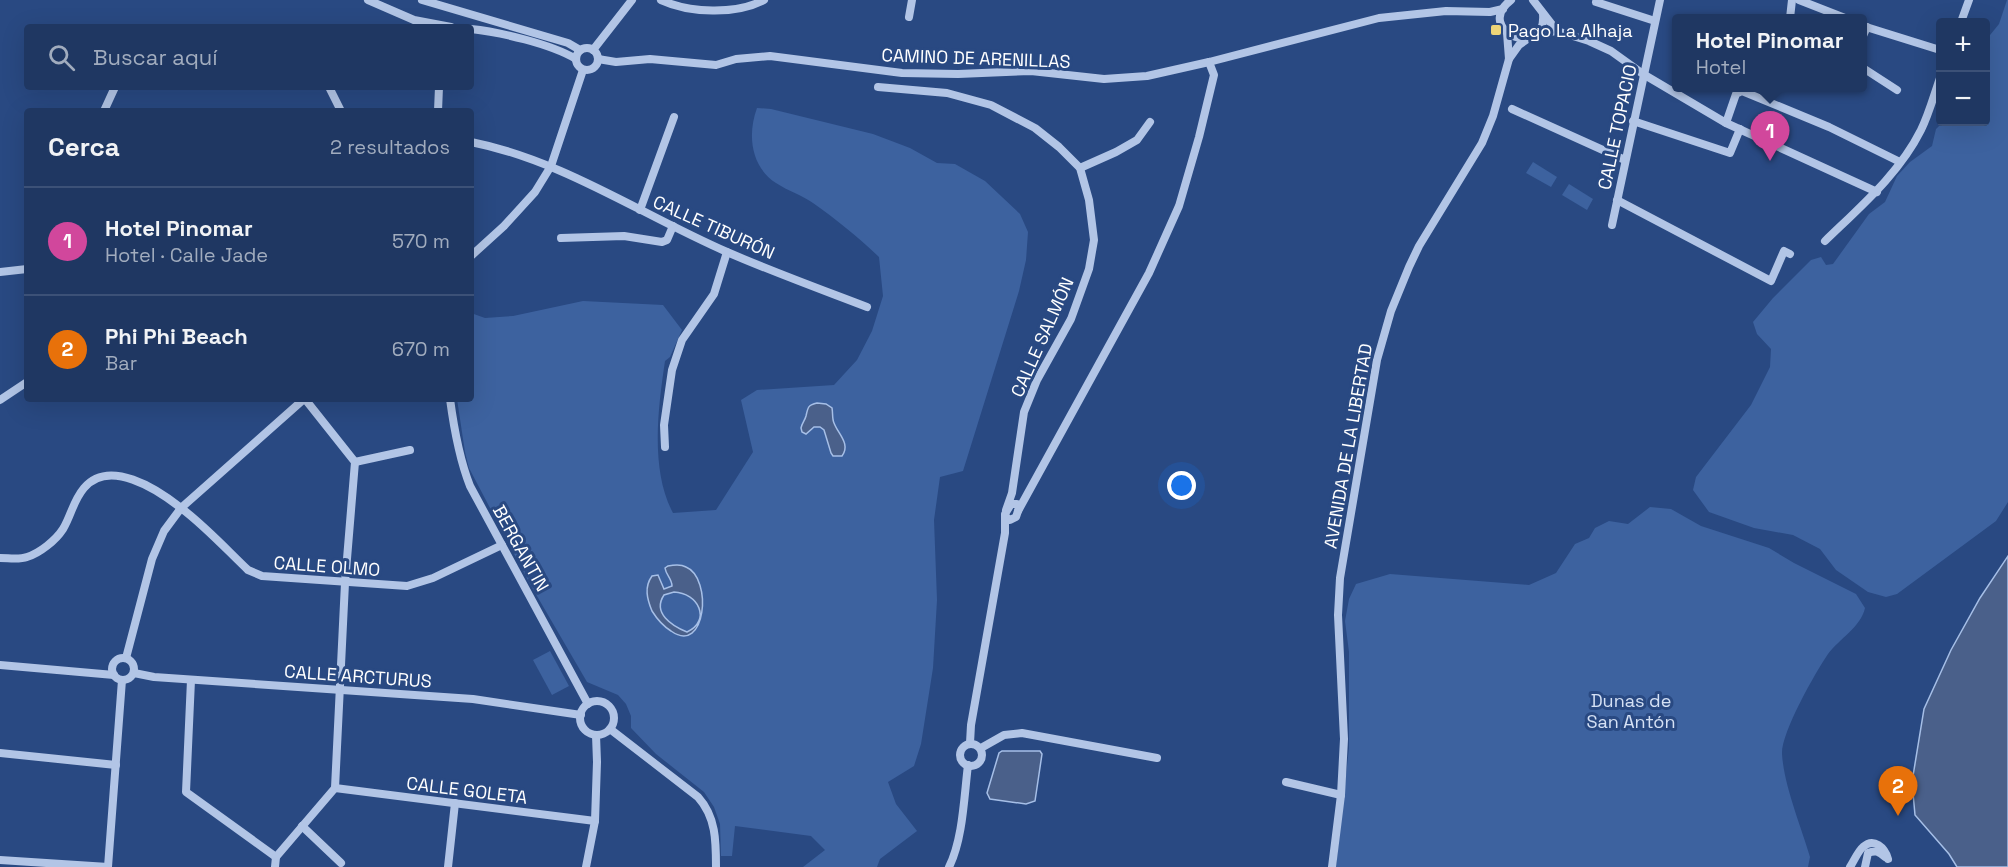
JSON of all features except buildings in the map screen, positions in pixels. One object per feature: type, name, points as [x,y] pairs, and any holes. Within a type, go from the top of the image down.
[{"type":"street","points":[[368,0],[414,20],[435,24]]},
{"type":"street","points":[[422,0],[568,43],[580,50],[593,50]]},
{"type":"street","points":[[593,50],[632,0]]},
{"type":"street","points":[[661,0],[692,10],[728,9],[764,0]]},
{"type":"street","points":[[909,17],[912,0]]},
{"type":"street","points":[[1502,13],[1511,0]]},
{"type":"street","name":"CALLE TOPACIO","points":[[1612,225],[1660,0]]},
{"type":"street","points":[[1799,0],[1835,14]]},
{"type":"street","points":[[1962,18],[1969,0]]},
{"type":"street","points":[[1535,1],[1557,31]]},
{"type":"street","points":[[1596,2],[1655,21]]},
{"type":"street","name":"CAMINO DE ARENILLAS","points":[[598,59],[616,62],[650,59],[716,65],[736,59],[770,56],[902,73],[958,74],[1031,71],[1104,79],[1147,76],[1379,18],[1446,11],[1502,13]]},
{"type":"street","name":"AVENIDA DE LA LIBERTAD","points":[[1332,867],[1341,795],[1344,739],[1338,615],[1340,578],[1377,360],[1391,311],[1409,267],[1419,246],[1482,143],[1496,108],[1509,59],[1507,33],[1503,29],[1502,13]]},
{"type":"street","points":[[1536,34],[1542,25],[1543,14]]},
{"type":"street","points":[[1867,27],[1936,48]]},
{"type":"street","points":[[474,30],[506,35],[565,53],[576,59]]},
{"type":"street","points":[[1536,34],[1557,31],[1590,41],[1611,51],[1672,91]]},
{"type":"street","points":[[1507,33],[1513,37],[1527,39]]},
{"type":"street","name":"AVENIDA DE LA LIBERTAD","points":[[1509,59],[1519,45],[1536,34]]},
{"type":"street","points":[[580,50],[576,59],[578,66],[583,70],[594,69],[598,59],[593,50]]},
{"type":"street","points":[[1017,509],[1011,504],[1006,514],[1008,520],[1017,509],[1026,496],[1149,273],[1179,206],[1214,75],[1209,62]]},
{"type":"street","points":[[474,253],[504,226],[535,192],[551,166],[583,70]]},
{"type":"street","points":[[1867,71],[1898,90]]},
{"type":"street","name":"CALLE SALMÓN","points":[[878,87],[947,93],[991,105],[1035,128],[1080,168],[1089,200],[1094,240],[1089,269],[1071,319],[1037,381],[1024,412],[1012,493],[1006,514],[1005,533]]},
{"type":"street","points":[[105,108],[114,90]]},
{"type":"street","points":[[330,90],[340,108]]},
{"type":"street","points":[[438,108],[439,90]]},
{"type":"street","points":[[1825,241],[1877,192],[1900,162],[1921,130],[1936,91]]},
{"type":"street","points":[[1673,92],[1726,123],[1877,192]]},
{"type":"street","points":[[1726,123],[1736,93],[1739,92]]},
{"type":"street","points":[[1744,92],[1829,127],[1900,162]]},
{"type":"street","points":[[1512,109],[1625,160]]},
{"type":"street","points":[[640,210],[674,117]]},
{"type":"street","points":[[1633,121],[1730,153],[1740,129]]},
{"type":"street","points":[[1080,168],[1137,140],[1150,122]]},
{"type":"street","name":"CALLE TIBURÓN","points":[[474,143],[502,148],[551,166],[727,252],[867,307]]},
{"type":"street","points":[[1617,200],[1771,281],[1784,251],[1790,254]]},
{"type":"street","points":[[561,238],[624,236],[662,242],[667,240],[673,226]]},
{"type":"street","points":[[665,447],[664,425],[672,370],[682,340],[714,294],[727,252]]},
{"type":"street","points":[[0,273],[24,269]]},
{"type":"street","points":[[0,400],[24,384]]},
{"type":"street","points":[[126,658],[152,560],[164,531],[181,508],[301,402]]},
{"type":"street","points":[[275,867],[276,857],[335,788],[345,583],[355,462],[306,402]]},
{"type":"street","name":"BERGANTIN","points":[[450,402],[456,440],[470,486],[588,704]]},
{"type":"street","points":[[355,462],[410,450]]},
{"type":"street","name":"CALLE OLMO","points":[[0,558],[28,557],[49,544],[63,529],[73,504],[85,487],[99,477],[116,475],[134,479],[181,508],[248,570],[262,576],[407,586],[433,578],[502,545]]},
{"type":"street","points":[[970,743],[971,725],[1005,533],[1017,509],[1012,493]]},
{"type":"street","points":[[114,675],[113,665],[120,658],[126,658],[133,663],[134,673],[131,677],[122,680]]},
{"type":"street","points":[[0,665],[114,675],[122,680]]},
{"type":"street","name":"CALLE ARCTURUS","points":[[134,673],[191,680],[473,699],[580,715]]},
{"type":"street","points":[[0,860],[108,867],[122,680]]},
{"type":"street","points":[[191,680],[186,792],[276,857]]},
{"type":"street","points":[[598,702],[608,705],[614,719],[610,729],[596,735],[586,730],[580,721],[580,715],[588,704],[598,702]]},
{"type":"street","points":[[610,729],[705,805],[712,819],[716,842],[716,867]]},
{"type":"street","points":[[981,748],[1004,735],[1022,733],[1157,758]]},
{"type":"street","points":[[586,867],[595,821],[596,735]]},
{"type":"street","points":[[970,743],[981,748],[983,755],[979,763],[968,765],[962,761],[960,754],[963,747],[970,743]]},
{"type":"street","points":[[0,753],[116,765]]},
{"type":"street","points":[[949,867],[954,858],[961,823],[968,765]]},
{"type":"street","points":[[1286,782],[1341,795]]},
{"type":"street","name":"CALLE GOLETA","points":[[335,788],[595,821]]},
{"type":"street","points":[[448,867],[455,803]]},
{"type":"street","points":[[302,826],[340,863]]},
{"type":"street","points":[[1850,867],[1862,847],[1870,843],[1878,844],[1884,849],[1888,859],[1874,850],[1868,853],[1864,867]]},
{"type":"street","points":[[1857,856],[1857,867]]},
{"type":"green space","points":[[2008,0],[2008,502],[1996,521],[1897,594],[1886,597],[1868,592],[1836,570],[1820,549],[1793,535],[1754,528],[1709,512],[1693,490],[1696,477],[1751,405],[1770,367],[1771,349],[1757,334],[1753,322],[1811,260],[1821,257],[1826,265],[1833,264],[1869,214],[1885,202],[1897,176],[1910,162],[1932,146],[1936,129],[1939,126],[1990,126],[1990,35],[1999,24]]},
{"type":"green space","points":[[757,108],[771,109],[873,134],[910,148],[937,163],[955,164],[985,181],[1020,214],[1028,232],[1026,260],[1019,291],[963,471],[940,477],[934,520],[937,600],[933,668],[921,744],[914,766],[888,782],[896,804],[917,831],[880,859],[877,867],[803,867],[825,850],[811,836],[735,826],[732,856],[721,856],[720,824],[714,807],[704,792],[656,754],[631,728],[631,716],[626,704],[618,695],[587,682],[530,584],[469,468],[465,452],[457,402],[474,402],[474,314],[485,318],[513,316],[583,301],[663,305],[682,330],[670,357],[665,361],[658,418],[661,478],[673,513],[716,510],[753,452],[741,400],[757,390],[834,385],[857,360],[872,331],[883,296],[879,257],[822,209],[768,176],[761,168],[753,150],[754,118]]},
{"type":"green space","points":[[1533,162],[1557,177],[1551,187],[1526,173]]},
{"type":"green space","points":[[1569,184],[1593,199],[1587,210],[1562,195]]},
{"type":"green space","name":"Dunas de San Antón","points":[[1650,507],[1671,509],[1701,526],[1769,548],[1856,594],[1865,608],[1859,621],[1822,663],[1807,688],[1783,744],[1783,766],[1810,857],[1808,867],[1336,867],[1349,748],[1349,652],[1345,621],[1349,599],[1356,584],[1390,574],[1529,585],[1556,573],[1575,544],[1589,538],[1595,528],[1609,521],[1628,524]]},
{"type":"green space","points":[[550,651],[569,686],[552,695],[533,660]]},
{"type":"shaded area","points":[[817,403],[826,404],[832,408],[833,421],[845,447],[842,456],[833,456],[824,430],[820,427],[814,427],[806,434],[802,432],[801,428],[808,408]]},
{"type":"shaded area","points":[[2008,556],[2008,867],[1957,867],[1949,854],[1915,815],[1912,782],[1924,709],[1951,650],[1980,598]]},
{"type":"shaded area","points":[[682,565],[695,574],[700,585],[702,612],[698,625],[692,633],[683,636],[671,631],[652,611],[647,593],[652,576],[658,575],[664,589],[672,586],[665,568]],"holes":[[[674,592],[695,602],[700,614],[695,627],[687,632],[665,618],[660,608],[664,595]]]},
{"type":"shaded area","points":[[1002,751],[1040,751],[1042,754],[1035,801],[1026,804],[990,799],[987,793],[999,753]]},
{"type":"place","name":"Pago La Alhaja","points":[[1496,30]]},
{"type":"place","name":"Hotel Pinomar","points":[[1770,161]]},
{"type":"place","name":"Phi Phi Beach","points":[[1898,816]]}]
